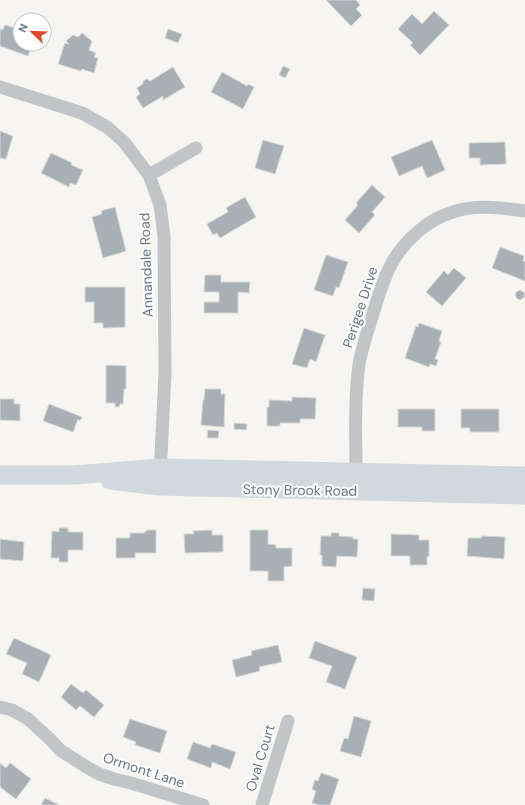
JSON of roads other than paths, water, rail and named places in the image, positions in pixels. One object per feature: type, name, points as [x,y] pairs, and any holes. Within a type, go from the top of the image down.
[{"type":"main road","name":"Stony Brook Road","points":[[0,475],[75,475],[160,468],[525,495]]},
{"type":"main road","name":"Stony Brook Road","points":[[75,475],[159,486],[356,482],[525,476]]},
{"type":"street","name":"Annandale Road","points":[[0,87],[82,113],[107,127],[124,142],[149,175],[160,205],[164,236],[165,373],[159,486]]},
{"type":"street","points":[[149,175],[196,148]]},
{"type":"street","name":"Perigee Drive","points":[[356,482],[356,402],[360,363],[365,339],[378,298],[392,263],[418,231],[436,218],[454,211],[476,207],[505,208],[525,211]]},
{"type":"street","name":"Ormont Lane","points":[[0,707],[12,710],[28,719],[60,750],[99,774],[203,805]]},
{"type":"street","name":"Oval Court","points":[[262,805],[288,721]]}]
